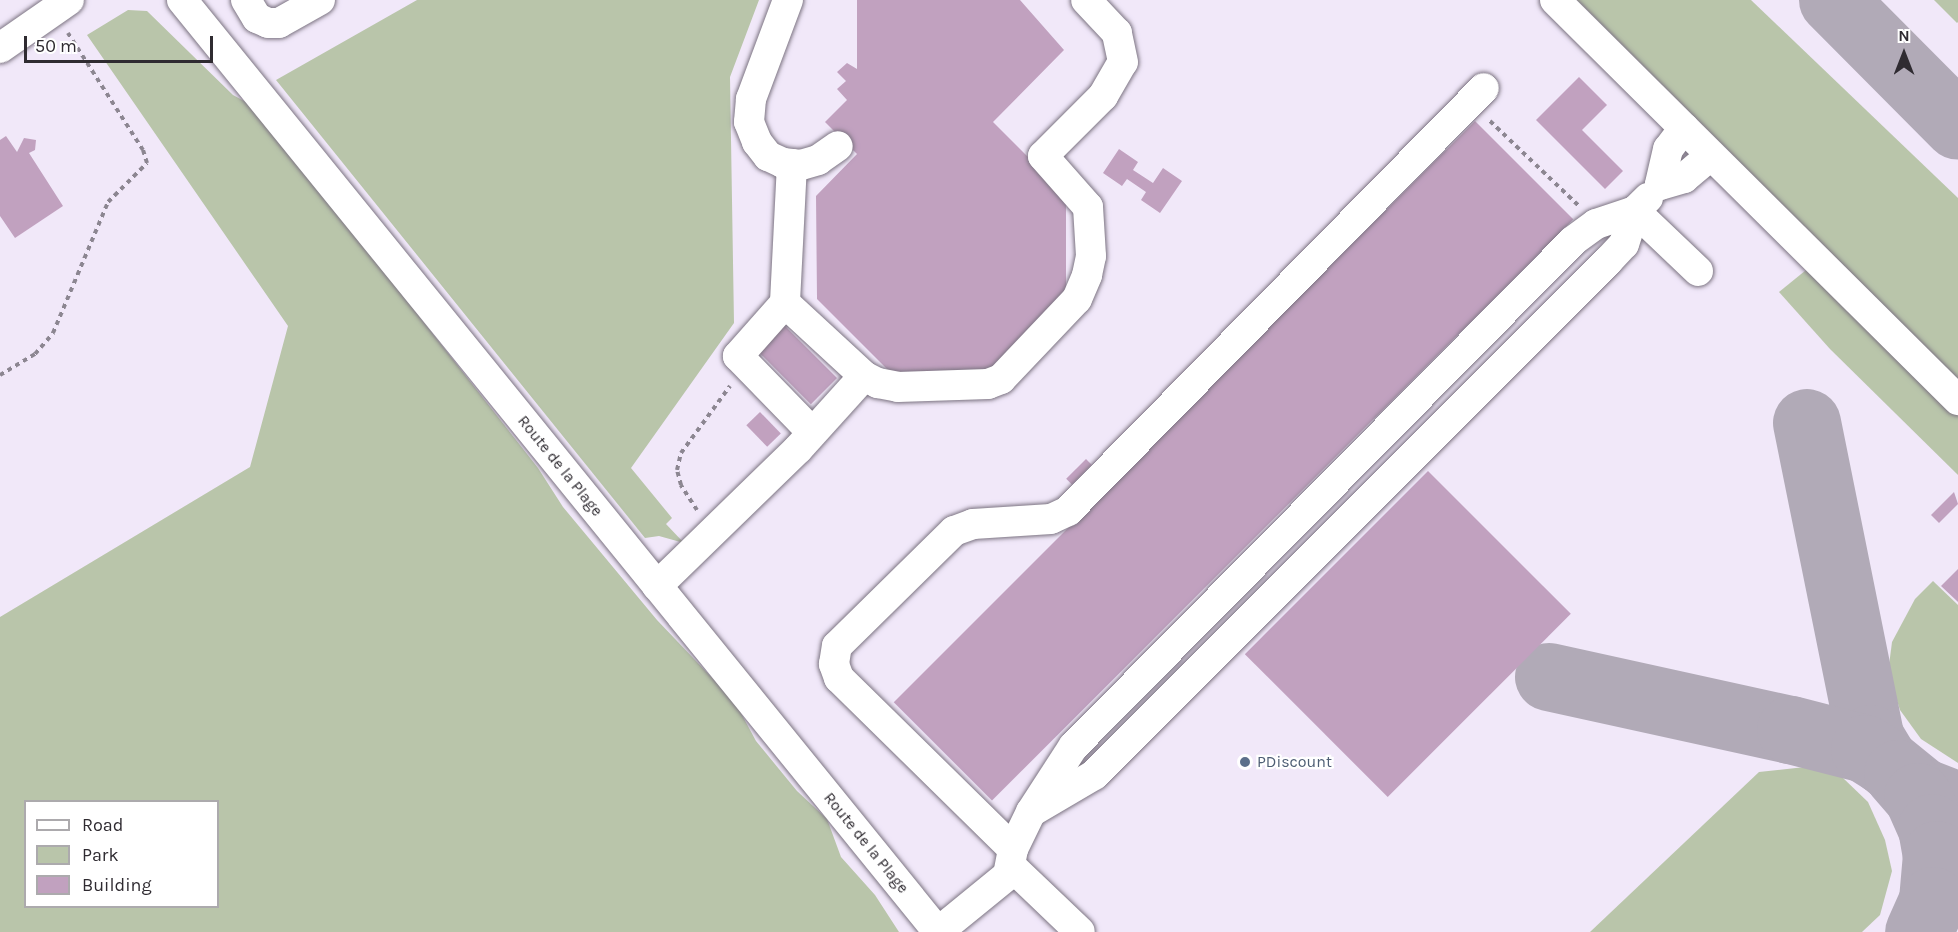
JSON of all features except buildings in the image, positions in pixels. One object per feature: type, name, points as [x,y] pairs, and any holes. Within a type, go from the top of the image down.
[{"type":"street","name":"Route de la Plage","points":[[182,0],[938,932]]},
{"type":"street","points":[[246,0],[257,18],[268,23],[279,23],[320,0]]},
{"type":"street","points":[[788,0],[751,99],[749,122],[757,142],[768,156],[792,164],[818,160],[838,146]]},
{"type":"street","points":[[785,303],[864,376],[898,387],[988,384],[1001,379],[1077,299],[1091,256],[1091,216],[1083,197],[1043,156],[1103,96],[1123,62],[1117,33],[1086,0]]},
{"type":"street","points":[[1555,0],[1958,400]]},
{"type":"street","points":[[0,48],[61,5]]},
{"type":"street","points":[[1080,932],[839,678],[834,664],[837,646],[954,531],[973,524],[1051,519],[1068,511],[1477,95]]},
{"type":"street","points":[[1660,185],[1668,149],[1684,128]]},
{"type":"street","points":[[1031,812],[1094,775],[1608,261],[1624,244],[1635,211],[1660,185],[1696,170],[1711,155]]},
{"type":"street","points":[[792,164],[785,303],[740,350],[739,360],[812,432]]},
{"type":"street","points":[[938,932],[1002,882],[1031,812],[1073,747],[1573,241],[1596,224],[1635,211]]},
{"type":"street","points":[[1635,211],[1698,271]]},
{"type":"street","points":[[657,586],[716,531],[864,376]]},
{"type":"path","points":[[0,375],[35,354],[53,333],[108,202],[147,163],[143,150],[61,5]]},
{"type":"path","points":[[1477,95],[1596,224]]},
{"type":"path","points":[[716,531],[688,501],[677,470],[688,438],[746,367]]},
{"type":"green space","points":[[417,0],[759,0],[730,77],[734,323],[631,468],[672,518],[666,524],[684,543],[659,536],[645,538],[276,80]]},
{"type":"green space","points":[[1577,0],[1751,0],[1958,198],[1958,379]]},
{"type":"green space","points":[[1934,0],[1958,0],[1958,22],[1957,23]]},
{"type":"green space","points":[[128,10],[147,11],[233,95],[255,107],[538,468],[563,507],[657,620],[735,702],[756,741],[797,791],[827,819],[841,857],[875,895],[899,932],[0,932],[0,617],[250,467],[288,326],[87,35]]},
{"type":"green space","points":[[1811,266],[1958,412],[1958,475],[1830,349],[1779,292]]},
{"type":"green space","points":[[1933,581],[1958,605],[1958,763],[1921,739],[1900,710],[1888,673],[1892,642],[1915,599]]},
{"type":"green space","points":[[1805,767],[1842,777],[1868,802],[1885,840],[1892,871],[1880,915],[1862,932],[1590,932],[1759,772]]},
{"type":"taxiway","points":[[1833,0],[1958,126]]},
{"type":"taxiway","points":[[1807,423],[1871,739],[1884,761],[1922,792],[1958,806]]},
{"type":"taxiway","points":[[1549,677],[1791,730],[1865,749],[1884,761]]},
{"type":"taxiway","points":[[1898,774],[1918,797],[1932,828],[1937,855],[1933,901],[1919,932]]},
{"type":"place","name":"PDiscount","points":[[1245,762]]}]
